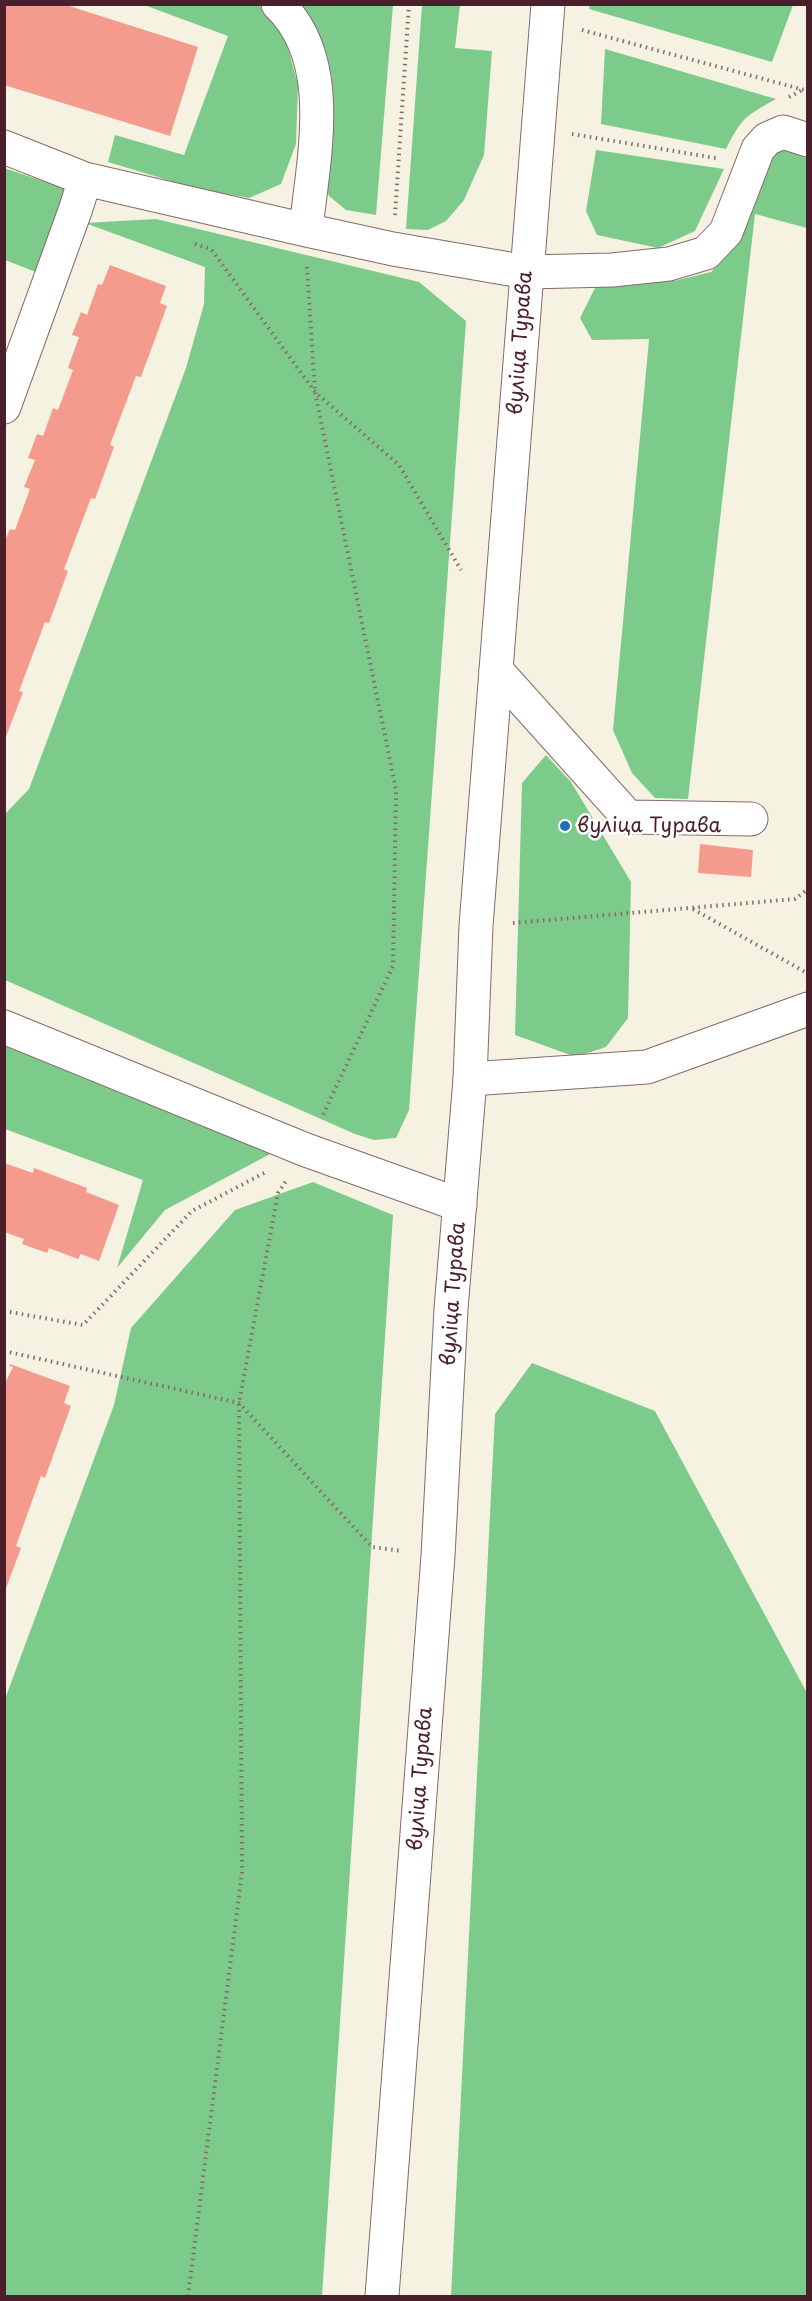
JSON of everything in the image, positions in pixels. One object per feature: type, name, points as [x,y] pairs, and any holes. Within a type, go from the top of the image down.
[{"type":"main road","points":[[278,4],[302,33],[317,87],[306,230]]},
{"type":"main road","name":"вуліца Турава","points":[[382,2296],[438,1556],[451,1309],[470,1079],[476,926],[548,4]]},
{"type":"main road","points":[[4,147],[85,178],[393,249],[527,272],[612,270],[669,264],[706,252],[726,232],[758,148],[767,139],[783,132],[807,140]]},
{"type":"main road","points":[[4,407],[85,178]]},
{"type":"main road","points":[[496,670],[628,817],[751,819]]},
{"type":"main road","points":[[470,1079],[647,1067],[807,1008]]},
{"type":"main road","points":[[4,1027],[306,1150],[460,1205]]},
{"type":"path","points":[[393,249],[409,4]]},
{"type":"path","points":[[582,30],[805,90]]},
{"type":"path","points":[[782,102],[805,90]]},
{"type":"path","points":[[570,133],[721,159]]},
{"type":"path","points":[[188,2296],[242,1872],[239,1403],[278,1193],[306,1150],[393,966],[396,790],[315,392],[306,230]]},
{"type":"path","points":[[189,242],[211,249],[315,392],[399,465],[461,570]]},
{"type":"path","points":[[476,926],[795,899],[807,889]]},
{"type":"path","points":[[692,908],[807,974]]},
{"type":"path","points":[[4,1311],[83,1325],[192,1210],[306,1150]]},
{"type":"path","points":[[4,1351],[239,1403],[372,1547],[438,1556]]},
{"type":"green space","points":[[590,4],[793,5],[772,62],[589,9]]},
{"type":"green space","points":[[144,5],[259,5],[285,36],[298,85],[296,144],[281,184],[249,198],[194,188],[108,162],[115,135],[184,155],[228,36]]},
{"type":"green space","points":[[295,5],[393,5],[376,215],[346,210],[329,196],[323,179],[332,78],[327,55],[311,25]]},
{"type":"green space","points":[[422,5],[460,5],[455,48],[492,51],[484,155],[464,200],[446,221],[428,230],[406,229]]},
{"type":"green space","points":[[605,49],[776,99],[745,119],[726,149],[601,124]]},
{"type":"green space","points":[[596,150],[724,169],[695,231],[658,248],[597,235],[586,211]]},
{"type":"green space","points":[[779,151],[788,151],[807,158],[807,228],[755,214],[688,799],[655,798],[632,773],[613,730],[649,339],[592,340],[580,318],[596,286],[674,281],[711,272],[724,258],[773,157]]},
{"type":"green space","points":[[4,168],[70,190],[41,274],[5,260]]},
{"type":"green space","points":[[156,219],[419,282],[466,321],[409,1110],[396,1138],[374,1140],[355,1134],[5,980],[4,815],[29,789],[186,368],[204,304],[205,267],[85,223]]},
{"type":"green space","points":[[546,755],[571,782],[631,882],[628,1018],[606,1047],[576,1057],[515,1035],[522,783]]},
{"type":"green space","points":[[4,1042],[272,1153],[165,1210],[117,1268],[143,1180],[5,1129]]},
{"type":"green space","points":[[313,1182],[393,1215],[322,2296],[5,2296],[5,1699],[114,1405],[131,1328],[235,1210]]},
{"type":"green space","points":[[532,1363],[655,1411],[807,1693],[807,2296],[451,2296],[495,1414]]},
{"type":"building","points":[[4,4],[63,4],[198,47],[170,136],[4,85]]},
{"type":"building","points":[[110,265],[166,286],[160,303],[167,306],[141,377],[136,376],[110,445],[114,447],[95,499],[91,498],[64,569],[68,571],[49,623],[45,622],[19,691],[23,692],[4,742],[4,543],[10,529],[15,530],[30,489],[24,487],[35,460],[28,458],[37,434],[43,436],[53,408],[58,410],[73,370],[68,368],[79,337],[72,335],[81,312],[87,315],[98,284],[102,285]]},
{"type":"building","points":[[700,844],[753,850],[751,877],[698,873]]},
{"type":"building","points":[[4,1163],[33,1173],[34,1168],[87,1188],[86,1192],[119,1205],[99,1261],[81,1254],[78,1259],[49,1248],[47,1253],[22,1244],[24,1239],[4,1232]]},
{"type":"building","points":[[10,1364],[70,1386],[64,1403],[71,1406],[45,1478],[41,1476],[16,1546],[21,1548],[5,1591],[4,1385],[13,1367],[9,1366]]},
{"type":"place","name":"вуліца Турава","points":[[565,826]]}]
